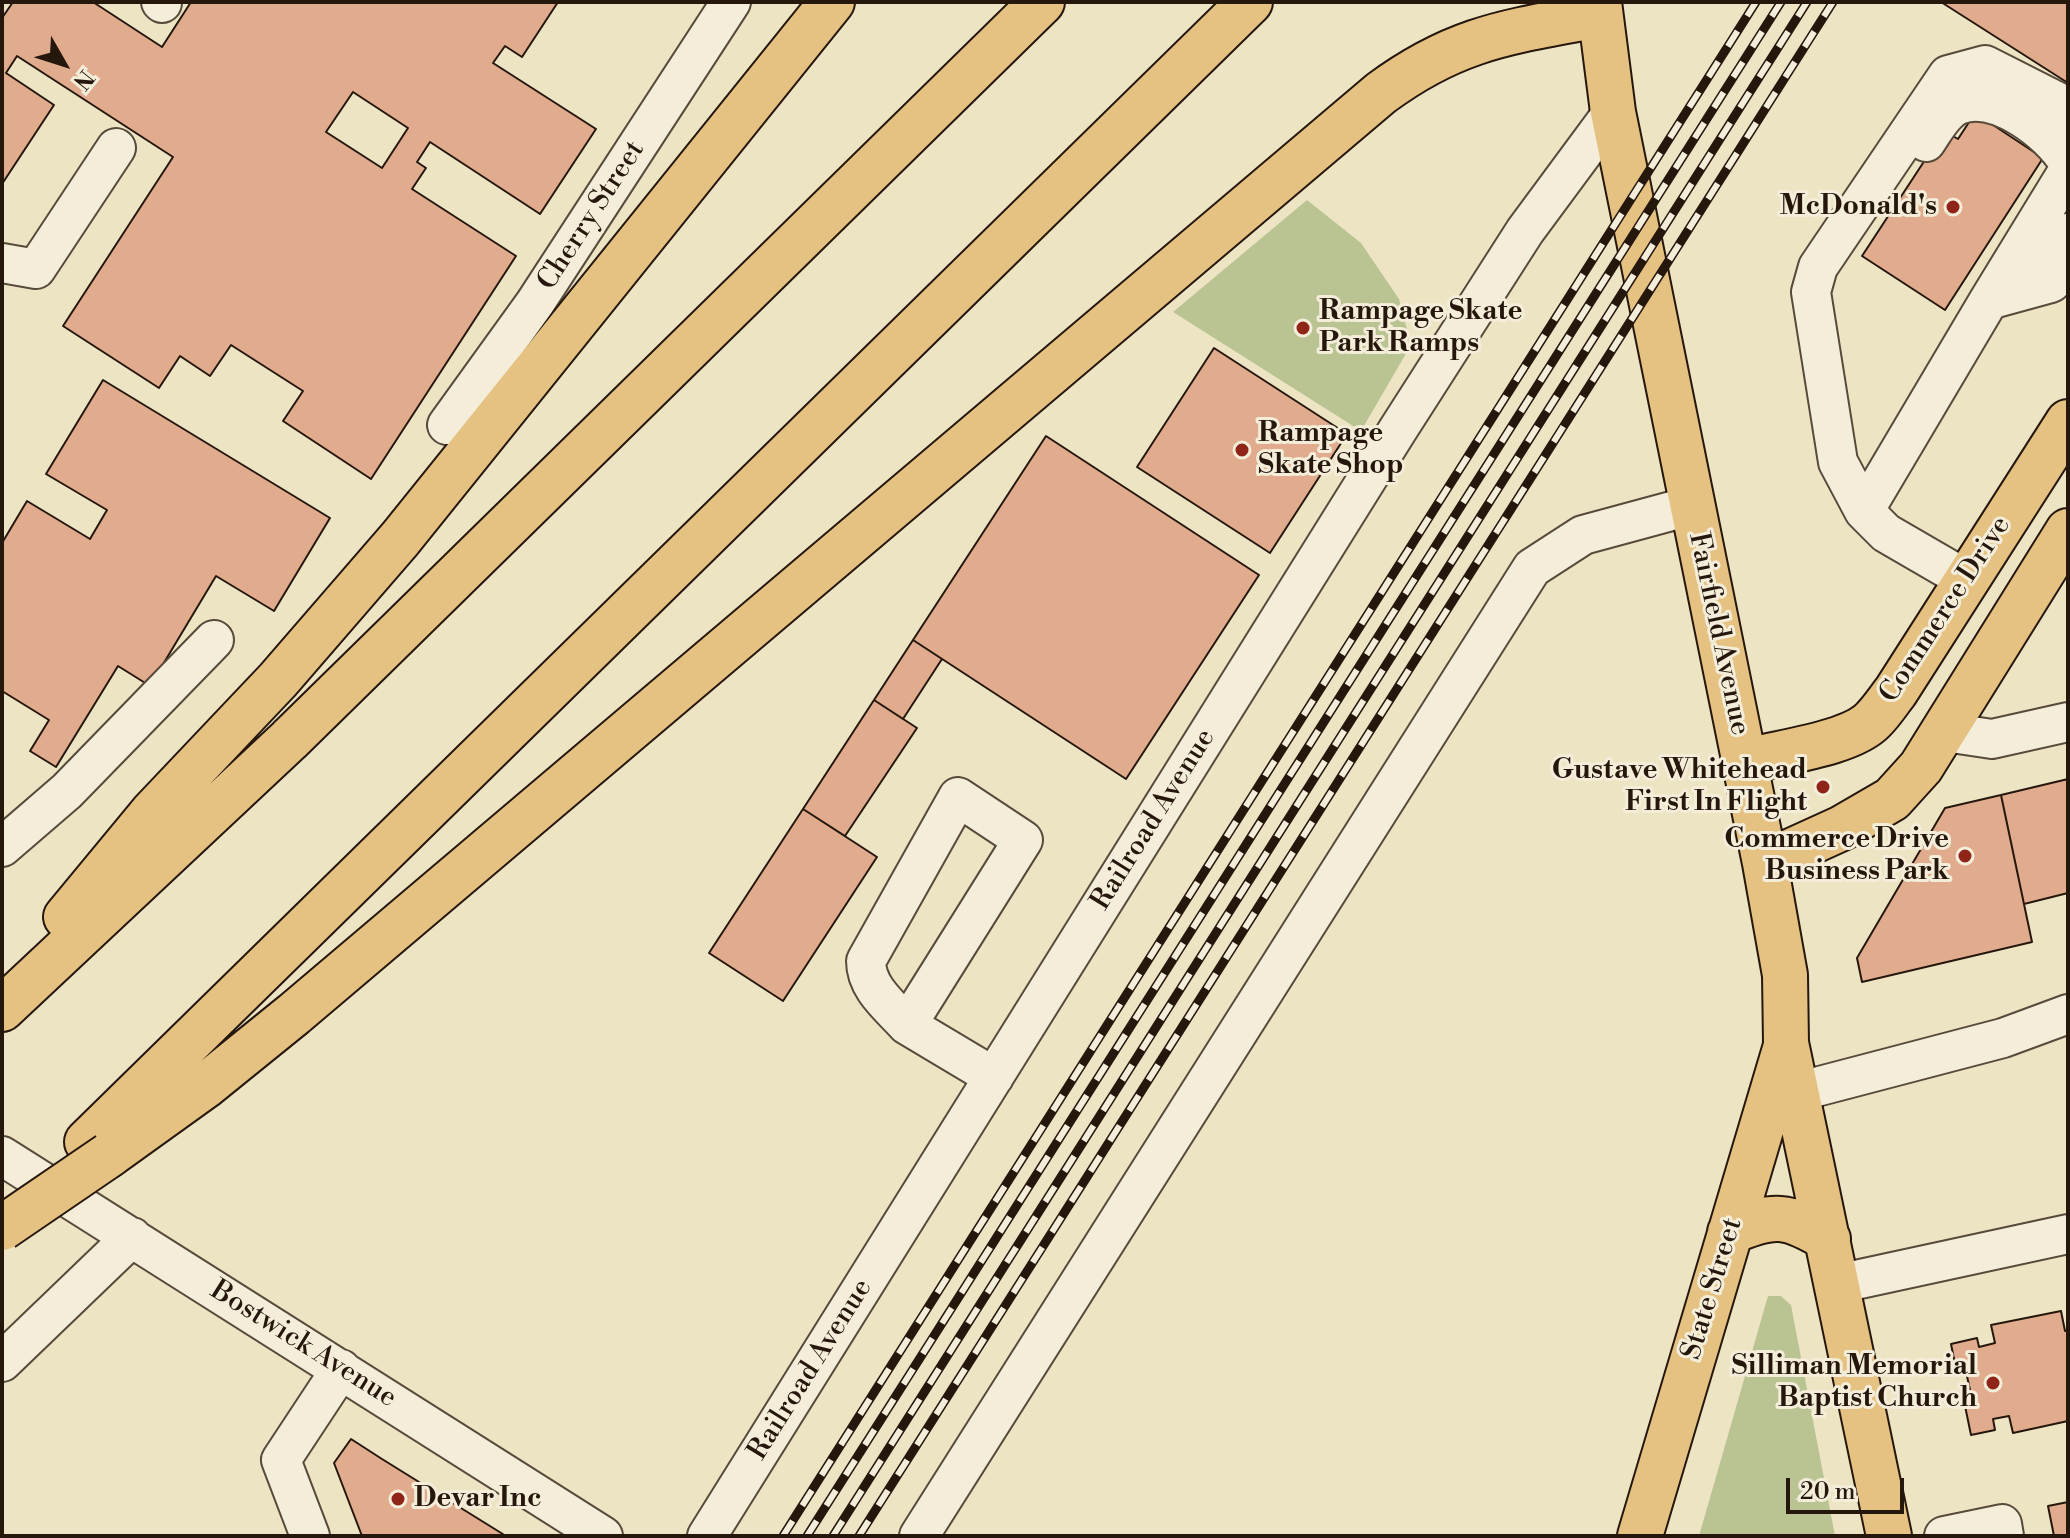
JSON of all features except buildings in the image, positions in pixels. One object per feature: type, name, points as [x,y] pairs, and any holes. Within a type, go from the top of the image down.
[{"type":"main road","points":[[2,994],[152,813],[278,680],[400,539],[832,2]]},
{"type":"main road","points":[[2,1009],[289,740],[1042,2]]},
{"type":"main road","points":[[2,1227],[98,1148],[1250,2]]},
{"type":"main road","points":[[98,1148],[205,1086],[318,994],[1381,93],[1440,54],[1473,41],[1596,6]]},
{"type":"main road","name":"Fairfield Avenue","points":[[1596,6],[1613,112],[1690,506],[1765,863],[1785,975],[1786,1043],[1889,1536]]},
{"type":"main road","name":"Commerce Drive","points":[[1744,762],[1833,742],[1853,734],[1872,721],[1896,691],[2067,424]]},
{"type":"main road","points":[[1765,863],[1842,828],[1892,799],[1921,767],[1945,732],[2068,531]]},
{"type":"main road","name":"State Street","points":[[1640,1536],[1786,1043]]},
{"type":"main road","points":[[1730,1232],[1761,1219],[1781,1217],[1801,1223],[1828,1239]]},
{"type":"street","name":"Cherry Street","points":[[447,425],[535,303],[731,2]]},
{"type":"street","points":[[1967,580],[1886,533],[1864,511],[1838,462],[1811,292],[1818,267],[1948,75],[1985,65],[2056,101],[2068,114]]},
{"type":"street","points":[[1830,250],[1853,246],[1864,237],[1943,116],[1956,106],[1972,102],[1993,105],[2018,116],[2046,136],[2068,162]]},
{"type":"street","name":"Railroad Avenue","points":[[707,1536],[1525,231],[1613,112]]},
{"type":"street","points":[[2,263],[36,269],[116,148]]},
{"type":"street","points":[[1864,511],[2068,171]]},
{"type":"street","points":[[2010,267],[2057,249],[2068,233]]},
{"type":"street","points":[[1989,300],[2051,283],[2068,267]]},
{"type":"street","points":[[919,1536],[1532,568],[1583,535],[1690,506]]},
{"type":"street","points":[[2,847],[67,791],[214,640]]},
{"type":"street","points":[[1945,732],[1992,739],[2068,722]]},
{"type":"street","points":[[907,1025],[1023,840],[958,797],[866,961],[866,976],[907,1025],[994,1077]]},
{"type":"street","points":[[1797,1092],[2003,1038],[2068,1014]]},
{"type":"street","name":"Bostwick Avenue","points":[[2,1156],[603,1536]]},
{"type":"street","points":[[1837,1284],[2068,1234]]},
{"type":"street","points":[[2,1362],[132,1237]]},
{"type":"street","points":[[310,1536],[281,1460],[341,1369]]},
{"type":"street","points":[[1944,1536],[2004,1533]]},
{"type":"green space","name":"Rampage Skate Park Ramps","points":[[1307,200],[1361,243],[1399,299],[1411,345],[1361,431],[1173,312]]},
{"type":"green space","points":[[1768,1296],[1781,1296],[1791,1305],[1835,1536],[1699,1536]]},
{"type":"railway","points":[[783,1536],[1756,2]]},
{"type":"railway","points":[[807,1536],[1781,2]]},
{"type":"railway","points":[[833,1536],[1807,2]]},
{"type":"railway","points":[[859,1536],[1833,2]]},
{"type":"place","name":"McDonald's","points":[[1953,207]]},
{"type":"place","name":"Rampage Skate Park Ramps","points":[[1303,328]]},
{"type":"place","name":"Rampage Skate Shop","points":[[1242,450]]},
{"type":"place","name":"Gustave Whitehead First In Flight","points":[[1823,787]]},
{"type":"place","name":"Commerce Drive Business Park","points":[[1965,856]]},
{"type":"place","name":"Silliman Memorial Baptist Church","points":[[1993,1383]]},
{"type":"place","name":"Devar Inc","points":[[398,1499]]}]
